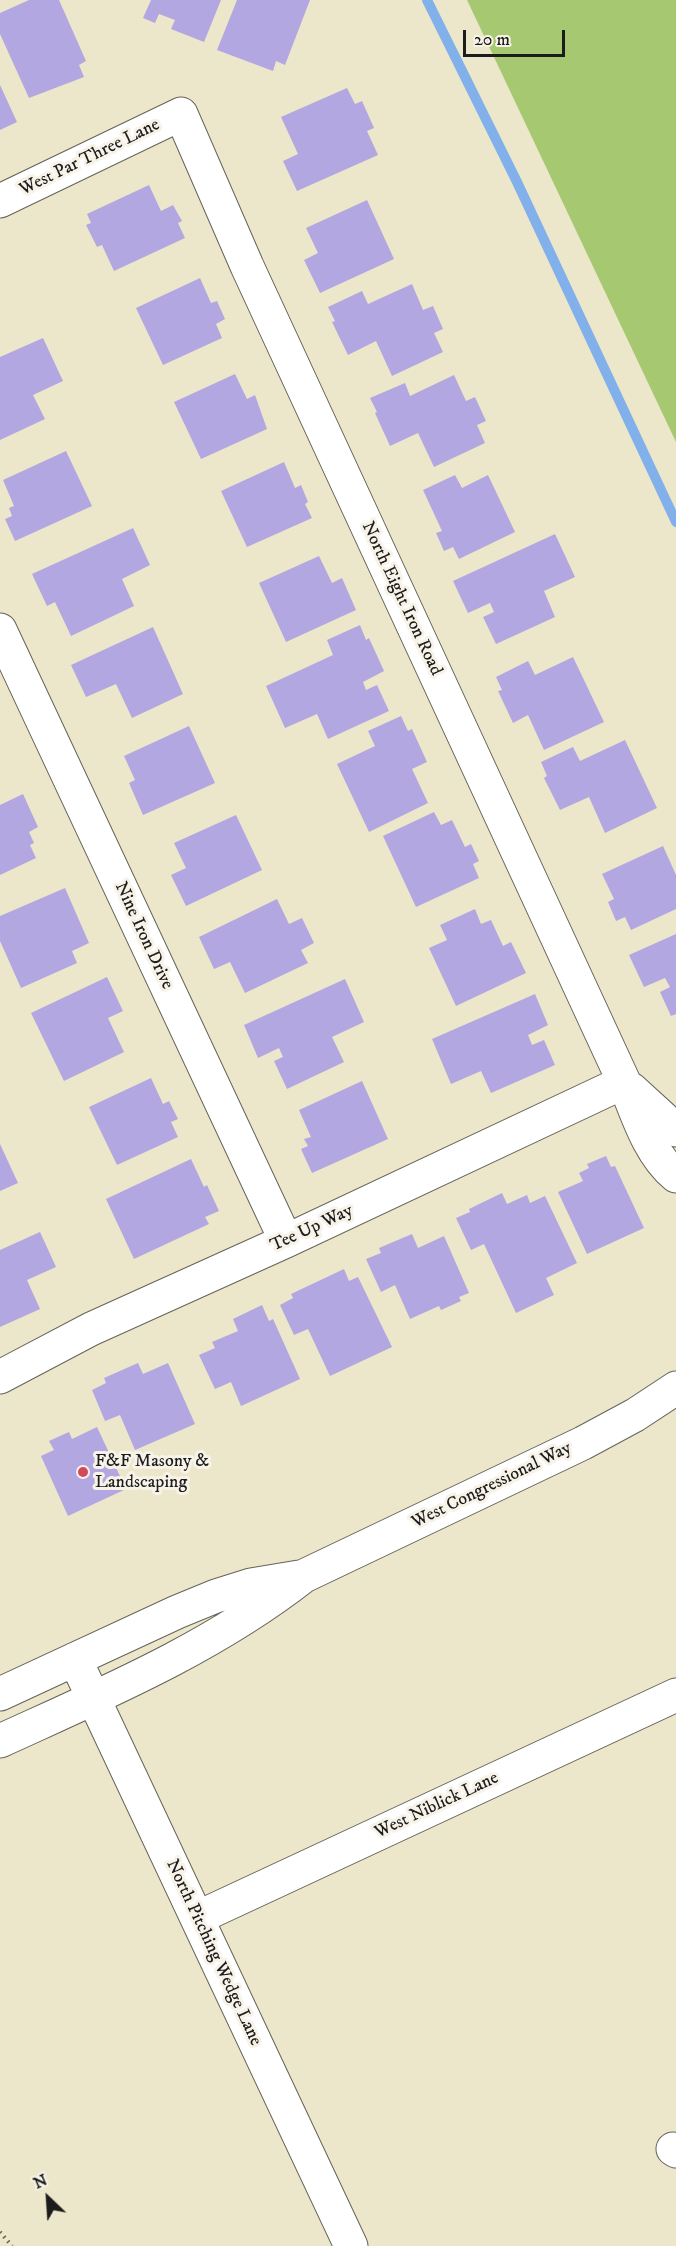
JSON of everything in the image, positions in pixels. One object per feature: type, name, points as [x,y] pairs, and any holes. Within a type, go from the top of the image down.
[{"type":"street","name":"West Par Three Lane","points":[[0,201],[181,114]]},
{"type":"street","name":"North Eight Iron Road","points":[[181,114],[252,277],[653,1148],[670,1172],[676,1176]]},
{"type":"street","name":"Nine Iron Drive","points":[[0,630],[286,1241]]},
{"type":"street","name":"North Eight Iron Road","points":[[624,1082],[676,1130]]},
{"type":"street","name":"Tee Up Way","points":[[0,1377],[91,1329],[286,1241],[624,1082]]},
{"type":"street","name":"West Congressional Way","points":[[0,1741],[154,1669],[232,1627],[268,1604],[304,1576],[574,1447],[635,1415],[676,1388]]},
{"type":"street","name":"West Congressional Way","points":[[0,1694],[216,1596],[250,1586],[304,1576]]},
{"type":"street","name":"North Pitching Wedge Lane","points":[[75,1659],[351,2246]]},
{"type":"street","name":"West Niblick Lane","points":[[197,1918],[676,1695]]},
{"type":"path","points":[[0,2232],[12,2246]]},
{"type":"green space","points":[[467,0],[676,0],[676,442]]},
{"type":"building","points":[[29,0],[59,0],[86,61],[79,65],[84,77],[29,98],[0,34],[0,13]]},
{"type":"building","points":[[151,0],[221,0],[204,42],[171,29],[175,20],[159,14],[155,23],[143,18]]},
{"type":"building","points":[[237,0],[310,0],[285,65],[276,61],[273,71],[217,50]]},
{"type":"building","points":[[0,85],[17,122],[0,130]]},
{"type":"building","points":[[347,88],[355,104],[362,101],[374,128],[367,131],[378,155],[297,191],[283,161],[298,154],[281,117]]},
{"type":"building","points":[[149,185],[161,211],[173,205],[182,221],[178,223],[185,238],[114,271],[102,245],[97,247],[86,225],[91,223],[87,214]]},
{"type":"building","points":[[367,200],[394,259],[320,293],[304,260],[318,253],[306,228]]},
{"type":"building","points":[[200,278],[211,303],[217,301],[225,319],[216,324],[222,338],[163,365],[136,308]]},
{"type":"building","points":[[412,284],[423,310],[433,306],[443,329],[434,333],[443,352],[392,376],[376,341],[348,355],[332,322],[335,321],[328,307],[362,291],[368,304]]},
{"type":"building","points":[[43,338],[63,381],[33,395],[45,419],[0,440],[0,357]]},
{"type":"building","points":[[235,374],[247,399],[255,395],[267,429],[201,459],[174,402]]},
{"type":"building","points":[[454,375],[466,401],[475,397],[486,421],[477,425],[485,443],[434,467],[418,433],[390,446],[370,398],[405,383],[410,396]]},
{"type":"building","points":[[66,451],[92,506],[15,541],[5,519],[12,516],[9,508],[14,506],[3,480]]},
{"type":"building","points":[[284,462],[295,488],[301,485],[308,502],[305,504],[312,518],[247,547],[221,491]]},
{"type":"building","points":[[455,475],[462,488],[488,475],[515,532],[459,559],[453,547],[444,551],[436,533],[442,531],[423,490]]},
{"type":"building","points":[[133,528],[150,565],[122,579],[134,606],[71,636],[55,602],[47,606],[32,574]]},
{"type":"building","points":[[555,534],[575,577],[544,591],[555,617],[496,644],[483,617],[494,612],[490,603],[468,613],[453,581]]},
{"type":"building","points":[[319,556],[332,583],[342,578],[356,610],[286,642],[259,583]]},
{"type":"building","points":[[360,625],[366,640],[369,638],[384,671],[363,682],[366,690],[377,685],[389,711],[328,739],[317,714],[285,728],[266,686],[333,655],[327,640]]},
{"type":"building","points":[[153,627],[183,694],[132,718],[116,684],[86,697],[71,665]]},
{"type":"building","points":[[573,657],[604,722],[544,750],[528,715],[513,723],[498,691],[502,690],[496,677],[528,661],[535,675]]},
{"type":"building","points":[[401,716],[408,731],[412,729],[427,762],[412,769],[428,803],[369,832],[337,764],[375,746],[368,731]]},
{"type":"building","points":[[189,726],[215,783],[143,815],[129,783],[135,780],[124,756]]},
{"type":"building","points":[[625,740],[657,808],[605,833],[589,797],[560,810],[544,778],[547,776],[541,762],[573,747],[580,761]]},
{"type":"building","points":[[23,794],[38,827],[29,832],[34,843],[30,845],[36,858],[0,875],[0,805]]},
{"type":"building","points":[[434,812],[441,825],[452,820],[465,847],[471,844],[479,861],[473,864],[479,878],[416,907],[383,836]]},
{"type":"building","points":[[236,815],[262,870],[186,906],[171,875],[186,868],[174,843]]},
{"type":"building","points":[[663,846],[676,875],[676,909],[631,930],[625,917],[616,921],[608,902],[614,899],[602,874]]},
{"type":"building","points":[[65,888],[89,943],[72,951],[77,963],[21,988],[0,941],[0,916]]},
{"type":"building","points":[[277,899],[289,924],[302,918],[314,943],[301,950],[308,963],[245,993],[230,962],[214,969],[199,937]]},
{"type":"building","points":[[475,909],[481,924],[491,920],[503,946],[511,942],[526,973],[456,1006],[429,948],[447,940],[440,925]]},
{"type":"building","points":[[676,934],[676,1014],[671,1016],[660,992],[670,987],[665,978],[644,987],[629,955]]},
{"type":"building","points":[[107,977],[123,1011],[108,1018],[124,1052],[64,1081],[31,1013]]},
{"type":"building","points":[[345,979],[364,1022],[332,1037],[344,1062],[287,1089],[274,1061],[283,1057],[279,1048],[258,1058],[244,1025]]},
{"type":"building","points":[[535,994],[548,1025],[528,1035],[532,1045],[544,1040],[555,1065],[491,1093],[481,1071],[451,1084],[432,1039]]},
{"type":"building","points":[[151,1078],[163,1104],[169,1101],[178,1119],[171,1122],[178,1137],[117,1165],[89,1107]]},
{"type":"building","points":[[362,1081],[388,1139],[312,1173],[301,1149],[308,1146],[304,1139],[311,1137],[299,1110]]},
{"type":"building","points":[[0,1144],[18,1183],[0,1191]]},
{"type":"building","points":[[606,1156],[611,1167],[615,1166],[644,1228],[587,1254],[558,1192],[583,1181],[579,1173],[589,1168],[587,1164]]},
{"type":"building","points":[[191,1159],[204,1187],[207,1185],[219,1211],[205,1217],[209,1224],[134,1259],[106,1199]]},
{"type":"building","points":[[502,1193],[507,1204],[527,1195],[530,1203],[545,1196],[577,1263],[546,1278],[554,1295],[516,1313],[484,1244],[471,1250],[456,1218]]},
{"type":"building","points":[[40,1232],[56,1267],[27,1280],[40,1309],[0,1327],[0,1250]]},
{"type":"building","points":[[412,1234],[418,1248],[444,1236],[469,1293],[459,1297],[461,1301],[441,1310],[439,1306],[410,1319],[395,1285],[381,1292],[366,1259],[381,1253],[379,1248]]},
{"type":"building","points":[[344,1269],[349,1281],[358,1277],[392,1347],[330,1376],[308,1329],[294,1335],[280,1305],[293,1298],[291,1294]]},
{"type":"building","points":[[262,1305],[269,1321],[273,1319],[300,1379],[241,1406],[231,1382],[215,1389],[199,1355],[215,1348],[212,1342],[238,1331],[233,1319]]},
{"type":"building","points":[[138,1363],[143,1374],[168,1363],[195,1424],[135,1450],[120,1415],[105,1421],[92,1390],[106,1383],[104,1378]]},
{"type":"building","name":"F&F Masony & Landscaping","points":[[97,1427],[126,1489],[68,1516],[41,1456],[54,1450],[49,1441],[69,1432],[72,1439]]},
{"type":"waterway","points":[[427,0],[517,182],[676,522]]},
{"type":"place","name":"F&F Masony & Landscaping","points":[[83,1472]]}]
